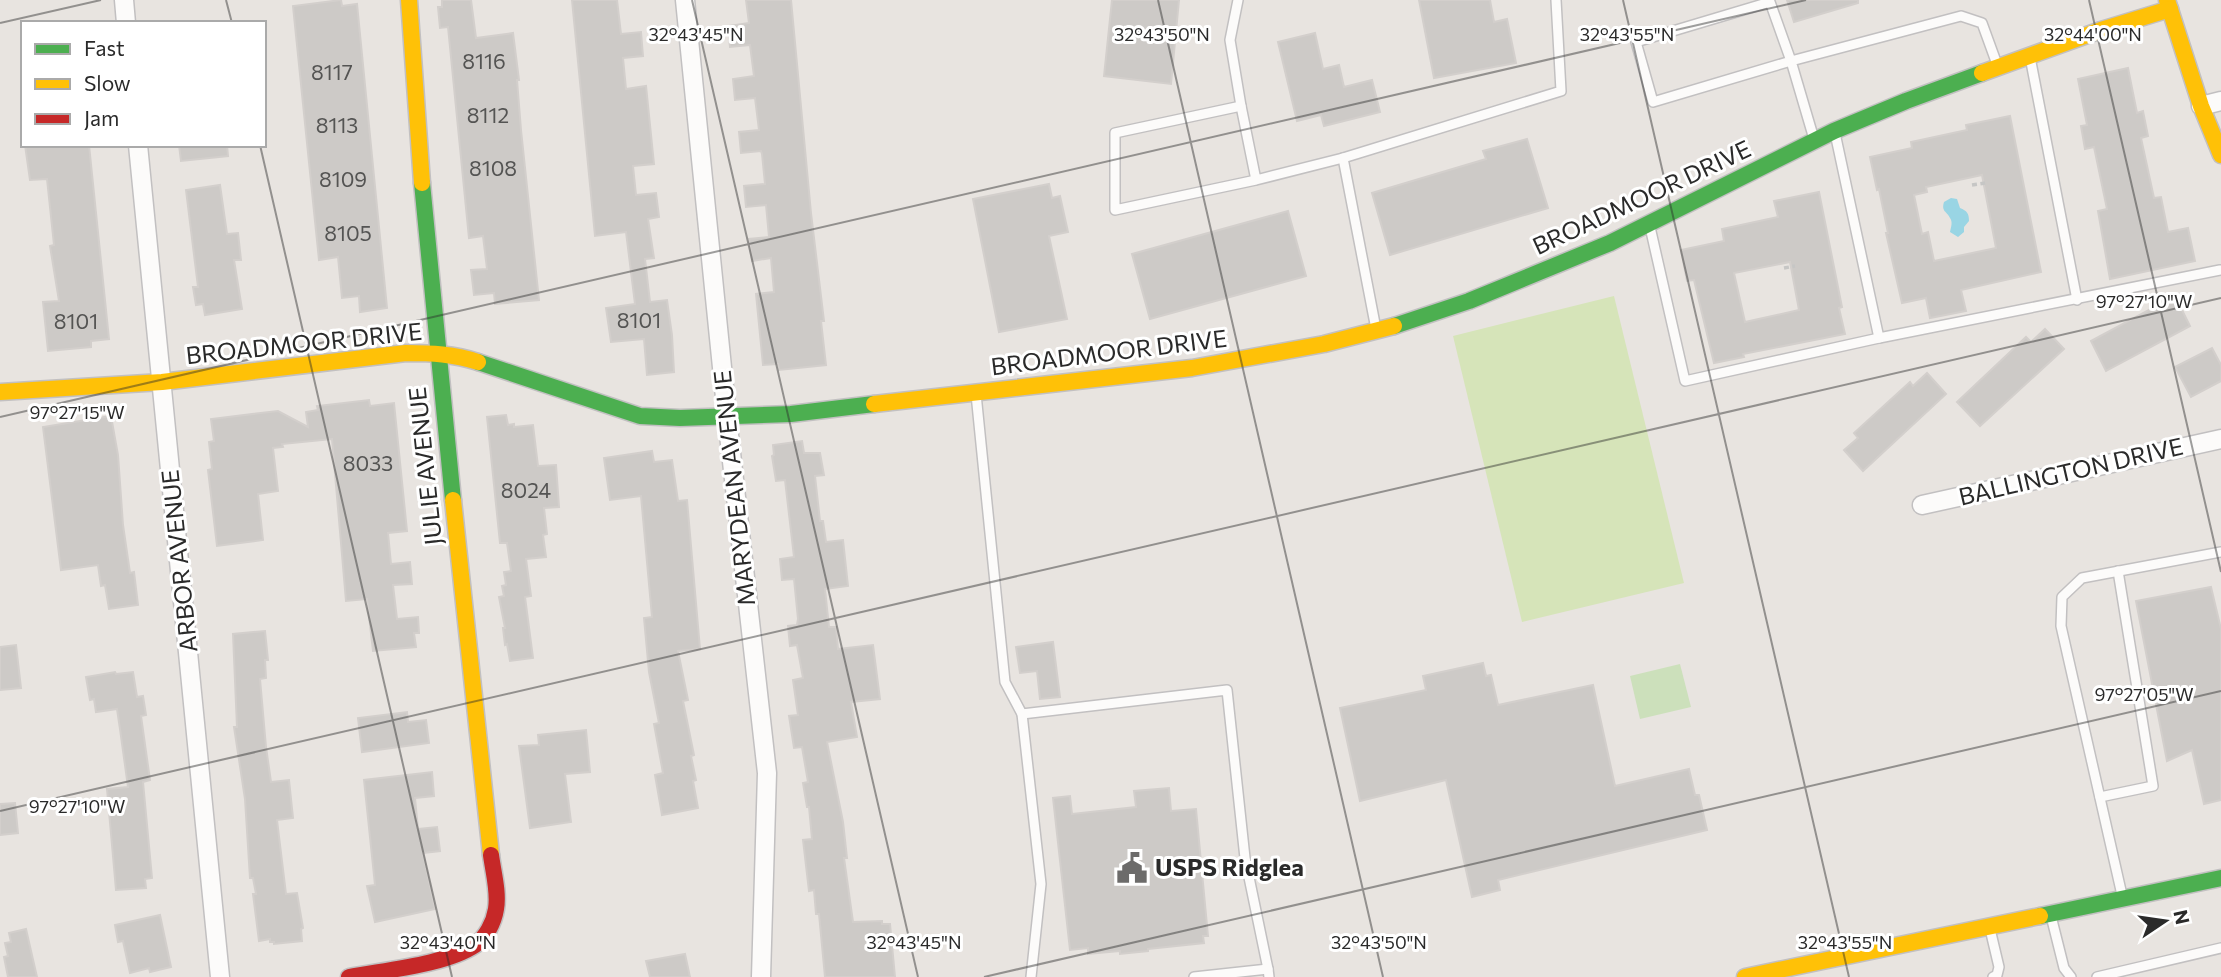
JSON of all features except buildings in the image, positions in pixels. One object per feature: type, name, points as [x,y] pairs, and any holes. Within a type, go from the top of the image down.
[{"type":"street","points":[[124,0],[126,21]]},
{"type":"street","name":"JULIE AVENUE","points":[[349,977],[459,954],[478,944],[491,926],[497,908],[427,245],[409,0]]},
{"type":"street","name":"MARYDEAN AVENUE","points":[[685,0],[727,416],[767,773],[761,977]]},
{"type":"street","points":[[2169,5],[2201,106],[2221,155]]},
{"type":"street","name":"BROADMOOR DRIVE","points":[[0,392],[162,382],[406,353],[438,353],[460,356],[640,416],[680,418],[791,414],[1192,368],[1324,344],[1377,331],[1469,301],[1610,243],[1834,131],[1906,101],[2169,5]]},
{"type":"street","points":[[2201,106],[2221,101]]},
{"type":"street","name":"ARBOR AVENUE","points":[[138,147],[220,977]]},
{"type":"street","name":"BALLINGTON DRIVE","points":[[1922,505],[2221,439]]},
{"type":"street","points":[[1745,977],[1791,972],[2221,878]]},
{"type":"lane","points":[[1238,0],[1230,40],[1256,180]]},
{"type":"lane","points":[[1241,106],[1115,133],[1115,210],[1256,180],[1343,158],[1561,91],[1556,0]]},
{"type":"lane","points":[[1815,141],[1791,61],[1770,2],[1636,42],[1653,102],[1791,61],[1962,16],[1982,23],[1998,68]]},
{"type":"lane","points":[[2030,56],[2077,300]]},
{"type":"lane","points":[[1834,131],[1879,338]]},
{"type":"lane","points":[[1343,158],[1377,331]]},
{"type":"lane","points":[[1649,222],[1685,381],[1879,338],[2220,270]]},
{"type":"lane","points":[[976,393],[1005,682],[1022,714],[1041,884],[1031,977]]},
{"type":"lane","points":[[2123,899],[2061,626],[2062,597],[2082,578],[2221,552]]},
{"type":"lane","points":[[2100,797],[2153,786],[2118,571]]},
{"type":"lane","points":[[1022,714],[1227,690],[1245,858],[1268,973],[1194,977]]},
{"type":"lane","points":[[2051,915],[2064,968],[2071,977]]},
{"type":"lane","points":[[1990,927],[1999,967],[1997,975],[1993,977]]},
{"type":"lane","points":[[2097,977],[2221,948]]},
{"type":"path","points":[[1972,185],[1984,183]]},
{"type":"path","points":[[1784,268],[1795,266]]},
{"type":"green space","points":[[1614,296],[1684,583],[1522,622],[1453,336]]},
{"type":"green space","points":[[1680,664],[1691,707],[1640,719],[1630,676]]},
{"type":"water","points":[[1951,198],[1957,199],[1960,208],[1969,216],[1964,232],[1958,237],[1950,232],[1951,221],[1943,208],[1944,202]]},
{"type":"traffic: fast","points":[[1394,326],[1469,301],[1610,243],[1834,131],[1982,73]]},
{"type":"traffic: fast","points":[[422,183],[453,500]]},
{"type":"traffic: fast","points":[[478,362],[640,416],[680,418],[791,414],[874,404]]},
{"type":"traffic: fast","points":[[2040,916],[2221,878]]},
{"type":"traffic: slow","points":[[409,0],[422,183]]},
{"type":"traffic: slow","points":[[2167,0],[2201,106],[2221,155]]},
{"type":"traffic: slow","points":[[1982,73],[2101,30],[2170,9]]},
{"type":"traffic: slow","points":[[874,404],[1192,368],[1324,344],[1394,326]]},
{"type":"traffic: slow","points":[[0,392],[162,382],[406,353],[442,354],[478,362]]},
{"type":"traffic: slow","points":[[453,500],[491,855]]},
{"type":"traffic: slow","points":[[1745,977],[2040,916]]},
{"type":"traffic: jam","points":[[349,977],[431,962],[462,952],[479,942],[489,929],[497,902],[491,855]]},
{"type":"place","name":"USPS Ridglea","points":[[1132,868]]}]
